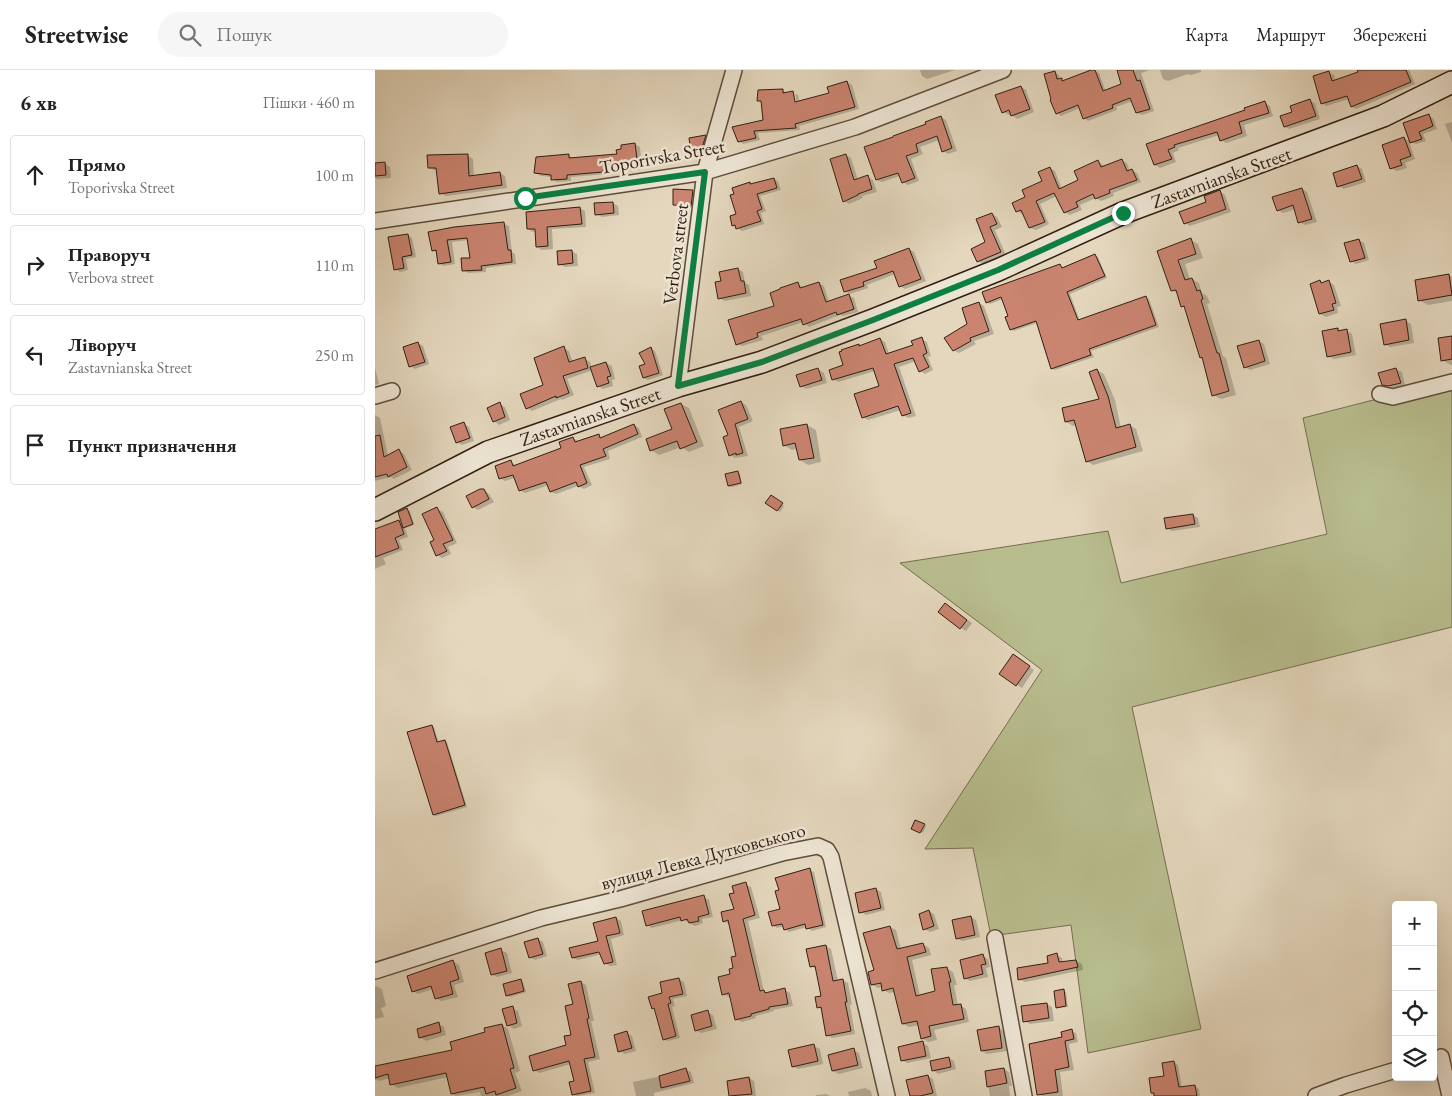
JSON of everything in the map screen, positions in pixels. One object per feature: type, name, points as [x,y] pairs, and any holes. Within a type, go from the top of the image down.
[{"type":"street","name":"Verbova street","points":[[678,386],[705,172],[734,70]]},
{"type":"street","name":"Toporivska Street","points":[[375,221],[705,172],[855,127],[1003,70]]},
{"type":"street","name":"Zastavnianska Street","points":[[375,510],[488,452],[678,386],[762,362],[873,320],[998,270],[1123,213],[1383,116],[1452,82]]},
{"type":"street","points":[[1380,394],[1393,397],[1452,382]]},
{"type":"street","points":[[375,396],[391,392]]},
{"type":"street","name":"вулиця Левка Дутковського","points":[[375,971],[541,918],[621,899],[782,853],[818,846],[827,850],[831,857],[887,1096]]},
{"type":"street","points":[[995,938],[1025,1096]]},
{"type":"street","points":[[1442,1056],[1450,1096]]},
{"type":"street","points":[[1326,1094],[1392,1071]]},
{"type":"green space","points":[[1452,385],[1452,627],[1132,707],[1201,1029],[1088,1053],[1071,925],[991,936],[973,848],[925,849],[1042,670],[900,563],[1108,531],[1121,583],[1327,534],[1303,418],[1389,396]]},
{"type":"building","points":[[1095,70],[1103,91],[1121,84],[1117,70],[1133,70],[1137,81],[1140,80],[1150,109],[1136,113],[1130,98],[1112,105],[1113,108],[1083,119],[1078,105],[1056,114],[1050,100],[1044,74],[1055,71],[1057,79],[1062,78],[1062,81]]},
{"type":"building","points":[[1357,70],[1406,70],[1411,82],[1351,107],[1347,96],[1321,104],[1313,76],[1329,71],[1332,81],[1358,72]]},
{"type":"building","points":[[847,81],[855,107],[795,124],[796,128],[754,131],[756,138],[738,142],[732,127],[763,120],[761,101],[757,101],[758,90],[783,89],[783,93],[793,91],[795,102],[829,93],[827,87]]},
{"type":"building","points":[[1021,86],[1030,109],[1011,116],[1009,110],[1002,113],[995,95]]},
{"type":"building","points":[[1310,99],[1316,116],[1284,127],[1280,116],[1292,112],[1290,106]]},
{"type":"building","points":[[1265,101],[1269,113],[1239,122],[1242,133],[1220,141],[1217,132],[1174,145],[1175,147],[1168,150],[1172,159],[1154,165],[1146,144],[1245,110],[1244,108]]},
{"type":"building","points":[[1429,114],[1433,126],[1419,132],[1422,139],[1410,143],[1403,123]]},
{"type":"building","points":[[941,116],[952,148],[942,152],[937,136],[916,144],[918,152],[906,156],[915,178],[902,183],[898,173],[876,180],[864,147],[926,124],[925,122]]},
{"type":"building","points":[[706,135],[701,151],[691,153],[689,138]]},
{"type":"building","points":[[1404,137],[1411,156],[1400,160],[1402,165],[1390,169],[1382,145]]},
{"type":"building","points":[[635,143],[638,167],[567,175],[567,179],[551,180],[551,175],[534,173],[536,157],[569,154],[569,158],[617,154],[616,150],[621,149],[621,145]]},
{"type":"building","points":[[468,154],[469,176],[500,172],[502,185],[439,194],[436,168],[428,168],[427,155]]},
{"type":"building","points":[[846,154],[854,180],[868,175],[872,189],[843,202],[830,159]]},
{"type":"building","points":[[1122,159],[1127,171],[1132,169],[1137,180],[1109,190],[1110,193],[1095,199],[1093,194],[1076,202],[1078,207],[1064,213],[1054,193],[1036,201],[1045,222],[1029,228],[1021,210],[1016,212],[1012,203],[1025,197],[1022,190],[1042,181],[1038,172],[1050,167],[1059,189],[1078,180],[1074,171],[1098,160],[1101,167]]},
{"type":"building","points":[[385,162],[386,175],[375,176],[375,163]]},
{"type":"building","points":[[1357,165],[1362,179],[1337,187],[1333,173]]},
{"type":"building","points":[[774,178],[777,188],[757,194],[762,209],[757,211],[761,221],[736,229],[735,225],[732,226],[730,216],[736,214],[730,195],[734,194],[732,188],[750,182],[750,184]]},
{"type":"building","points":[[1302,188],[1312,219],[1298,223],[1293,205],[1277,211],[1272,197]]},
{"type":"building","points":[[673,189],[693,190],[691,206],[673,205]]},
{"type":"building","points":[[1220,190],[1226,209],[1184,224],[1179,212],[1206,202],[1204,196]]},
{"type":"building","points":[[613,202],[614,213],[595,215],[594,203]]},
{"type":"building","points":[[580,207],[582,224],[547,227],[548,246],[536,247],[535,229],[527,229],[526,212]]},
{"type":"building","points":[[992,213],[997,224],[990,227],[1001,252],[977,262],[971,249],[985,242],[976,219]]},
{"type":"building","points":[[504,222],[508,250],[511,250],[512,262],[481,266],[482,270],[462,271],[461,258],[470,258],[467,238],[447,240],[451,262],[438,264],[436,250],[432,251],[428,232],[454,227]]},
{"type":"building","points":[[408,234],[412,255],[402,257],[404,268],[394,270],[388,237]]},
{"type":"building","points":[[1191,238],[1196,254],[1178,260],[1185,280],[1192,278],[1197,291],[1200,290],[1203,299],[1201,300],[1217,353],[1219,353],[1229,391],[1212,396],[1202,357],[1200,358],[1184,306],[1181,307],[1176,290],[1171,291],[1157,251]]},
{"type":"building","points":[[1359,239],[1365,258],[1350,262],[1344,243]]},
{"type":"building","points":[[909,248],[921,279],[899,287],[893,271],[863,282],[864,286],[844,292],[840,280],[877,268],[874,261]]},
{"type":"building","points":[[572,250],[573,263],[558,265],[557,251]]},
{"type":"building","points":[[1095,254],[1105,276],[1067,292],[1078,320],[1146,296],[1156,325],[1089,349],[1091,355],[1051,369],[1036,321],[1010,330],[1005,317],[1008,316],[1001,297],[986,303],[982,292],[1060,264],[1062,268]]},
{"type":"building","points":[[738,268],[741,281],[744,281],[746,293],[718,299],[715,282],[721,281],[719,272]]},
{"type":"building","points":[[1449,274],[1452,295],[1418,301],[1415,280]]},
{"type":"building","points":[[1320,280],[1321,283],[1329,280],[1336,303],[1332,304],[1334,310],[1319,314],[1310,284]]},
{"type":"building","points":[[798,282],[800,288],[819,282],[826,302],[849,294],[854,309],[837,315],[836,312],[803,325],[801,319],[757,333],[758,337],[736,345],[728,320],[774,306],[770,293]]},
{"type":"building","points":[[979,302],[989,331],[970,338],[971,341],[953,351],[944,338],[967,324],[962,308]]},
{"type":"building","points":[[1406,319],[1409,340],[1384,345],[1380,324]]},
{"type":"building","points":[[1338,328],[1338,331],[1347,329],[1351,352],[1327,357],[1322,331]]},
{"type":"building","points":[[1452,336],[1452,359],[1441,361],[1438,338]]},
{"type":"building","points":[[922,337],[927,353],[923,355],[929,367],[919,372],[913,358],[894,364],[911,413],[902,416],[898,406],[862,418],[854,394],[879,386],[873,368],[832,380],[829,370],[843,365],[839,352],[880,338],[886,354],[913,345],[911,341]]},
{"type":"building","points":[[1259,340],[1265,361],[1244,368],[1237,346]]},
{"type":"building","points":[[418,342],[425,362],[409,367],[403,347]]},
{"type":"building","points":[[564,346],[569,362],[585,357],[588,368],[563,376],[569,393],[556,398],[556,396],[526,409],[520,394],[543,385],[534,358]]},
{"type":"building","points":[[651,347],[659,373],[643,378],[639,366],[645,364],[639,353]]},
{"type":"building","points":[[606,362],[611,376],[607,377],[609,383],[597,387],[590,367]]},
{"type":"building","points":[[818,368],[822,380],[800,387],[796,375]]},
{"type":"building","points":[[1396,368],[1401,383],[1388,386],[1382,385],[1378,373]]},
{"type":"building","points":[[1097,369],[1108,396],[1116,428],[1130,424],[1136,447],[1086,462],[1074,420],[1065,422],[1062,408],[1099,399],[1089,372]]},
{"type":"building","points":[[741,401],[748,419],[735,424],[743,453],[729,456],[723,437],[728,435],[718,410]]},
{"type":"building","points":[[500,402],[505,417],[493,422],[487,408]]},
{"type":"building","points":[[681,403],[697,442],[680,449],[677,441],[650,451],[646,439],[672,429],[664,409]]},
{"type":"building","points":[[464,422],[470,438],[456,443],[450,427]]},
{"type":"building","points":[[634,424],[638,434],[603,449],[606,456],[580,465],[587,483],[578,487],[576,482],[550,492],[546,482],[519,491],[513,475],[499,479],[495,466],[511,460],[513,466],[561,448],[559,442],[573,437],[575,442],[599,434],[600,438]]},
{"type":"building","points":[[807,424],[814,458],[799,460],[795,443],[783,446],[780,429]]},
{"type":"building","points":[[380,435],[384,457],[399,449],[407,467],[388,477],[387,474],[375,477],[375,436]]},
{"type":"building","points":[[738,471],[741,483],[728,486],[725,474]]},
{"type":"building","points":[[484,489],[489,499],[472,508],[466,496]]},
{"type":"building","points":[[771,495],[783,503],[777,511],[765,503]]},
{"type":"building","points":[[437,507],[453,540],[443,544],[447,551],[436,556],[430,542],[434,540],[422,514]]},
{"type":"building","points":[[407,508],[413,524],[403,528],[398,512]]},
{"type":"building","points":[[1193,514],[1195,524],[1166,529],[1164,518]]},
{"type":"building","points":[[399,520],[404,534],[395,538],[399,548],[375,557],[375,529]]},
{"type":"building","points":[[945,603],[967,620],[960,629],[938,612]]},
{"type":"building","points":[[1013,654],[1030,666],[1016,686],[999,674]]},
{"type":"building","points":[[432,725],[437,742],[445,740],[465,805],[433,815],[407,732]]},
{"type":"building","points":[[915,820],[925,824],[920,833],[911,829]]},
{"type":"building","points":[[810,868],[823,925],[806,929],[805,924],[784,930],[782,924],[772,926],[768,912],[780,909],[775,891],[779,890],[775,878]]},
{"type":"building","points":[[746,882],[755,915],[743,919],[760,991],[764,990],[765,993],[785,988],[788,1004],[769,1007],[769,1009],[751,1014],[751,1016],[735,1020],[729,993],[722,995],[718,977],[730,974],[729,969],[733,968],[731,957],[736,956],[728,920],[723,922],[721,912],[734,909],[729,894],[734,893],[732,886]]},
{"type":"building","points":[[876,888],[881,908],[859,913],[855,893]]},
{"type":"building","points":[[704,895],[709,914],[698,917],[699,921],[689,923],[687,919],[681,921],[680,917],[646,926],[642,911]]},
{"type":"building","points":[[929,910],[934,926],[923,930],[919,914]]},
{"type":"building","points":[[971,916],[975,935],[956,939],[952,920]]},
{"type":"building","points":[[616,917],[620,933],[606,936],[613,962],[604,964],[599,952],[572,958],[569,948],[598,941],[593,923]]},
{"type":"building","points":[[890,926],[897,949],[923,943],[926,952],[907,957],[916,996],[935,991],[931,969],[947,967],[951,982],[949,982],[953,1005],[961,1004],[964,1019],[929,1026],[931,1036],[921,1039],[917,1021],[902,1024],[893,988],[882,991],[881,983],[871,985],[868,972],[874,970],[863,933]]},
{"type":"building","points":[[538,938],[543,954],[529,958],[524,942]]},
{"type":"building","points":[[826,945],[833,981],[843,979],[847,1002],[845,1002],[851,1031],[826,1036],[821,1007],[817,1008],[815,997],[821,996],[815,966],[810,967],[806,949]]},
{"type":"building","points":[[501,948],[507,971],[491,975],[485,953]]},
{"type":"building","points":[[1057,953],[1059,962],[1076,960],[1078,967],[1018,980],[1017,968],[1048,963],[1047,956]]},
{"type":"building","points":[[983,954],[986,964],[981,965],[983,974],[964,979],[960,960]]},
{"type":"building","points":[[453,960],[459,979],[450,982],[453,994],[435,999],[431,986],[412,992],[407,976]]},
{"type":"building","points":[[679,978],[683,994],[669,997],[671,1003],[668,1004],[676,1036],[663,1040],[654,1008],[652,1009],[648,997],[662,993],[660,982]]},
{"type":"building","points":[[521,979],[524,991],[506,996],[503,984]]},
{"type":"building","points":[[581,981],[595,1057],[584,1059],[591,1091],[572,1095],[569,1082],[574,1081],[569,1061],[533,1071],[529,1056],[566,1045],[564,1036],[571,1035],[565,1006],[573,1004],[568,984]]},
{"type":"building","points":[[1064,989],[1066,1006],[1056,1008],[1054,991]]},
{"type":"building","points":[[1047,1003],[1049,1018],[1023,1022],[1021,1006]]},
{"type":"building","points":[[513,1006],[517,1023],[507,1026],[502,1009]]},
{"type":"building","points":[[708,1010],[712,1026],[695,1031],[691,1015]]},
{"type":"building","points":[[439,1022],[441,1032],[419,1038],[417,1029]]},
{"type":"building","points":[[502,1024],[514,1068],[510,1069],[516,1088],[496,1095],[495,1091],[486,1094],[484,1087],[451,1094],[446,1073],[390,1085],[388,1074],[375,1078],[375,1066],[452,1050],[450,1042],[485,1032],[484,1028]]},
{"type":"building","points":[[999,1026],[1002,1048],[981,1051],[977,1030]]},
{"type":"building","points":[[1072,1029],[1074,1039],[1065,1041],[1069,1067],[1055,1070],[1058,1092],[1037,1095],[1029,1044],[1062,1037],[1061,1032]]},
{"type":"building","points":[[627,1031],[632,1048],[618,1052],[614,1035]]},
{"type":"building","points":[[923,1041],[926,1056],[901,1061],[898,1047]]},
{"type":"building","points":[[814,1044],[818,1061],[792,1067],[788,1050]]},
{"type":"building","points":[[854,1048],[858,1065],[832,1071],[828,1055]]},
{"type":"building","points":[[949,1057],[951,1067],[932,1071],[930,1061]]},
{"type":"building","points":[[1174,1061],[1179,1087],[1195,1085],[1197,1096],[1154,1096],[1154,1093],[1151,1093],[1149,1078],[1164,1076],[1162,1063]]},
{"type":"building","points":[[686,1068],[690,1081],[661,1088],[659,1076]]},
{"type":"building","points":[[1004,1068],[1007,1083],[987,1087],[985,1071]]},
{"type":"building","points":[[928,1075],[933,1093],[910,1096],[906,1080]]},
{"type":"building","points":[[749,1077],[752,1094],[729,1096],[727,1081]]},
{"type":"route","points":[[525,198],[705,172],[678,386],[762,362],[873,320],[998,270],[1123,213]]}]
